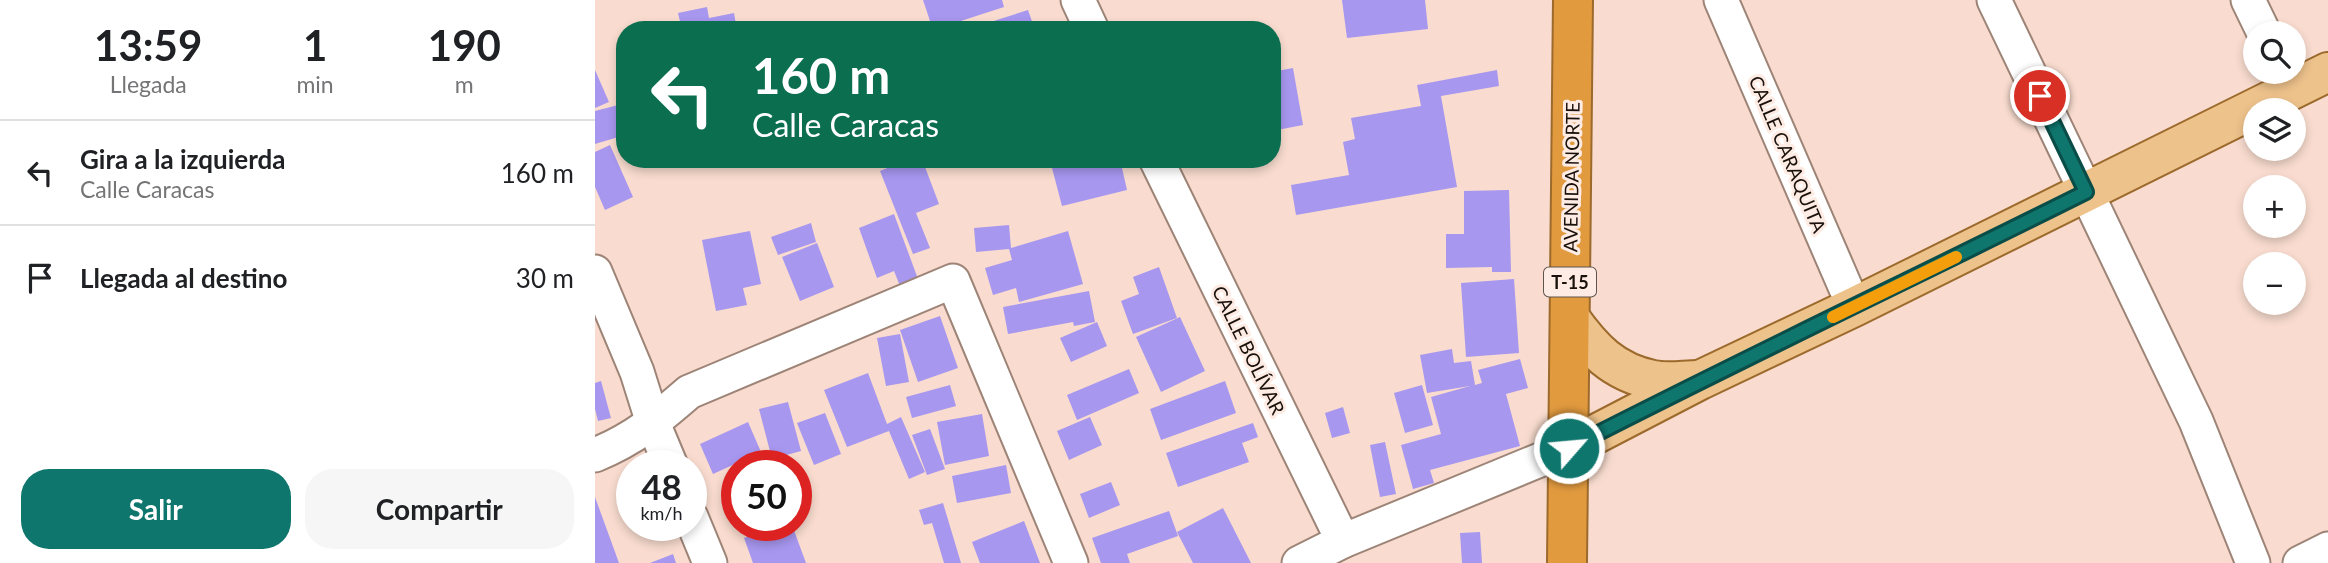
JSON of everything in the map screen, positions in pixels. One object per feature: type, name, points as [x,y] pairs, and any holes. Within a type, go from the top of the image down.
[{"type":"highway","name":"AVENIDA NORTE","points":[[1567,563],[1573,0]]},
{"type":"main road","points":[[2306,77],[2328,72]]},
{"type":"main road","points":[[1569,448],[1700,380],[2086,192],[2281,84]]},
{"type":"main road","points":[[1570,318],[1591,348],[1617,367],[1653,380],[1700,380]]},
{"type":"street","points":[[1077,0],[1088,21]]},
{"type":"street","name":"CALLE CARAQUITA","points":[[1721,0],[1854,307]]},
{"type":"street","points":[[1994,0],[2196,421],[2253,563]]},
{"type":"street","points":[[2248,0],[2258,21]]},
{"type":"street","name":"CALLE BOLÍVAR","points":[[1160,168],[1343,541]]},
{"type":"street","points":[[595,272],[637,372],[664,450]]},
{"type":"street","points":[[595,455],[621,444],[653,423],[689,392],[953,281],[1071,563]]},
{"type":"street","points":[[1299,563],[1343,541],[1569,448]]},
{"type":"street","points":[[701,541],[710,563]]},
{"type":"street","points":[[2300,563],[2328,549]]},
{"type":"building","points":[[923,0],[1002,0],[1004,7],[961,21],[930,21]]},
{"type":"building","points":[[1342,0],[1425,0],[1428,29],[1347,38]]},
{"type":"building","points":[[707,7],[709,18],[734,13],[735,21],[680,21],[678,13]]},
{"type":"building","points":[[1028,10],[1032,21],[994,21]]},
{"type":"building","points":[[1293,68],[1303,125],[1281,129],[1281,70]]},
{"type":"building","points":[[595,70],[609,102],[595,108]]},
{"type":"building","points":[[1497,70],[1499,86],[1441,96],[1457,187],[1296,215],[1291,185],[1349,175],[1343,142],[1355,139],[1351,118],[1421,106],[1417,85]]},
{"type":"building","points":[[616,106],[616,138],[595,144],[595,111]]},
{"type":"building","points":[[610,145],[616,159],[616,168],[620,168],[633,197],[605,210],[595,187],[595,152]]},
{"type":"building","points":[[887,168],[925,168],[939,204],[916,213],[930,248],[913,254],[880,171]]},
{"type":"building","points":[[1052,168],[1122,168],[1127,190],[1062,206]]},
{"type":"building","points":[[1509,190],[1511,272],[1492,272],[1492,267],[1446,268],[1446,234],[1464,234],[1464,191]]},
{"type":"building","points":[[894,214],[918,279],[900,286],[894,271],[877,278],[859,228]]},
{"type":"building","points":[[811,223],[816,242],[778,255],[771,237]]},
{"type":"building","points":[[1009,225],[1011,248],[1068,231],[1083,284],[1019,302],[1016,288],[993,295],[985,268],[1012,260],[1009,249],[976,252],[974,228]]},
{"type":"building","points":[[750,231],[761,284],[743,288],[747,305],[716,311],[702,240]]},
{"type":"building","points":[[817,243],[834,287],[800,301],[782,257]]},
{"type":"building","points":[[1159,267],[1177,318],[1133,334],[1121,301],[1139,294],[1133,277]]},
{"type":"building","points":[[1514,279],[1519,353],[1466,357],[1461,283]]},
{"type":"building","points":[[1089,291],[1095,322],[1074,326],[1073,322],[1008,334],[1003,307]]},
{"type":"building","points":[[940,316],[958,368],[918,382],[900,330]]},
{"type":"building","points":[[1180,317],[1205,371],[1161,392],[1136,337]]},
{"type":"building","points":[[1097,322],[1107,346],[1071,362],[1060,338]]},
{"type":"building","points":[[900,334],[909,382],[886,386],[877,338]]},
{"type":"building","points":[[1452,349],[1454,363],[1471,361],[1475,385],[1482,383],[1478,370],[1520,359],[1528,388],[1506,394],[1520,446],[1430,470],[1434,483],[1413,489],[1401,445],[1441,434],[1431,397],[1470,386],[1427,393],[1420,355]]},
{"type":"building","points":[[1129,369],[1139,393],[1077,420],[1067,395]]},
{"type":"building","points":[[868,373],[887,424],[901,417],[925,472],[909,479],[889,431],[847,447],[824,390]]},
{"type":"building","points":[[601,381],[611,418],[598,421],[595,383]]},
{"type":"building","points":[[1225,381],[1236,413],[1161,440],[1150,409]]},
{"type":"building","points":[[950,385],[956,406],[912,418],[906,397]]},
{"type":"building","points":[[1422,385],[1433,425],[1405,433],[1394,393]]},
{"type":"building","points":[[788,402],[801,450],[770,450],[759,409]]},
{"type":"building","points":[[1343,407],[1350,433],[1332,438],[1325,413]]},
{"type":"building","points":[[825,413],[841,454],[814,465],[812,450],[808,450],[797,423]]},
{"type":"building","points":[[982,414],[989,456],[945,465],[937,422]]},
{"type":"building","points":[[1090,417],[1102,445],[1069,460],[1057,431]]},
{"type":"building","points":[[748,422],[760,450],[721,450],[721,470],[713,474],[707,460],[707,450],[703,450],[700,444]]},
{"type":"building","points":[[1253,423],[1258,437],[1242,443],[1249,462],[1178,487],[1166,453]]},
{"type":"building","points":[[930,429],[945,469],[927,475],[912,435]]},
{"type":"building","points":[[1385,442],[1396,494],[1380,497],[1370,445]]},
{"type":"building","points":[[1006,465],[1011,493],[957,503],[952,476]]},
{"type":"building","points":[[1111,482],[1120,505],[1089,518],[1080,494]]},
{"type":"building","points":[[595,497],[619,563],[595,563]]},
{"type":"building","points":[[943,503],[961,563],[944,563],[932,523],[924,525],[919,510]]},
{"type":"building","points":[[1223,508],[1251,563],[1193,563],[1177,532]]},
{"type":"building","points":[[1169,511],[1178,536],[1127,554],[1130,563],[1101,563],[1092,538]]},
{"type":"building","points":[[1024,521],[1040,563],[980,563],[972,542]]},
{"type":"building","points":[[1480,532],[1482,563],[1462,563],[1460,533]]},
{"type":"building","points":[[745,541],[798,541],[806,563],[753,563]]},
{"type":"building","points":[[673,554],[676,563],[650,563]]},
{"type":"slow traffic","points":[[1833,317],[1956,257]]},
{"type":"route","points":[[1569,448],[1700,380],[2086,192],[2040,96]]}]
